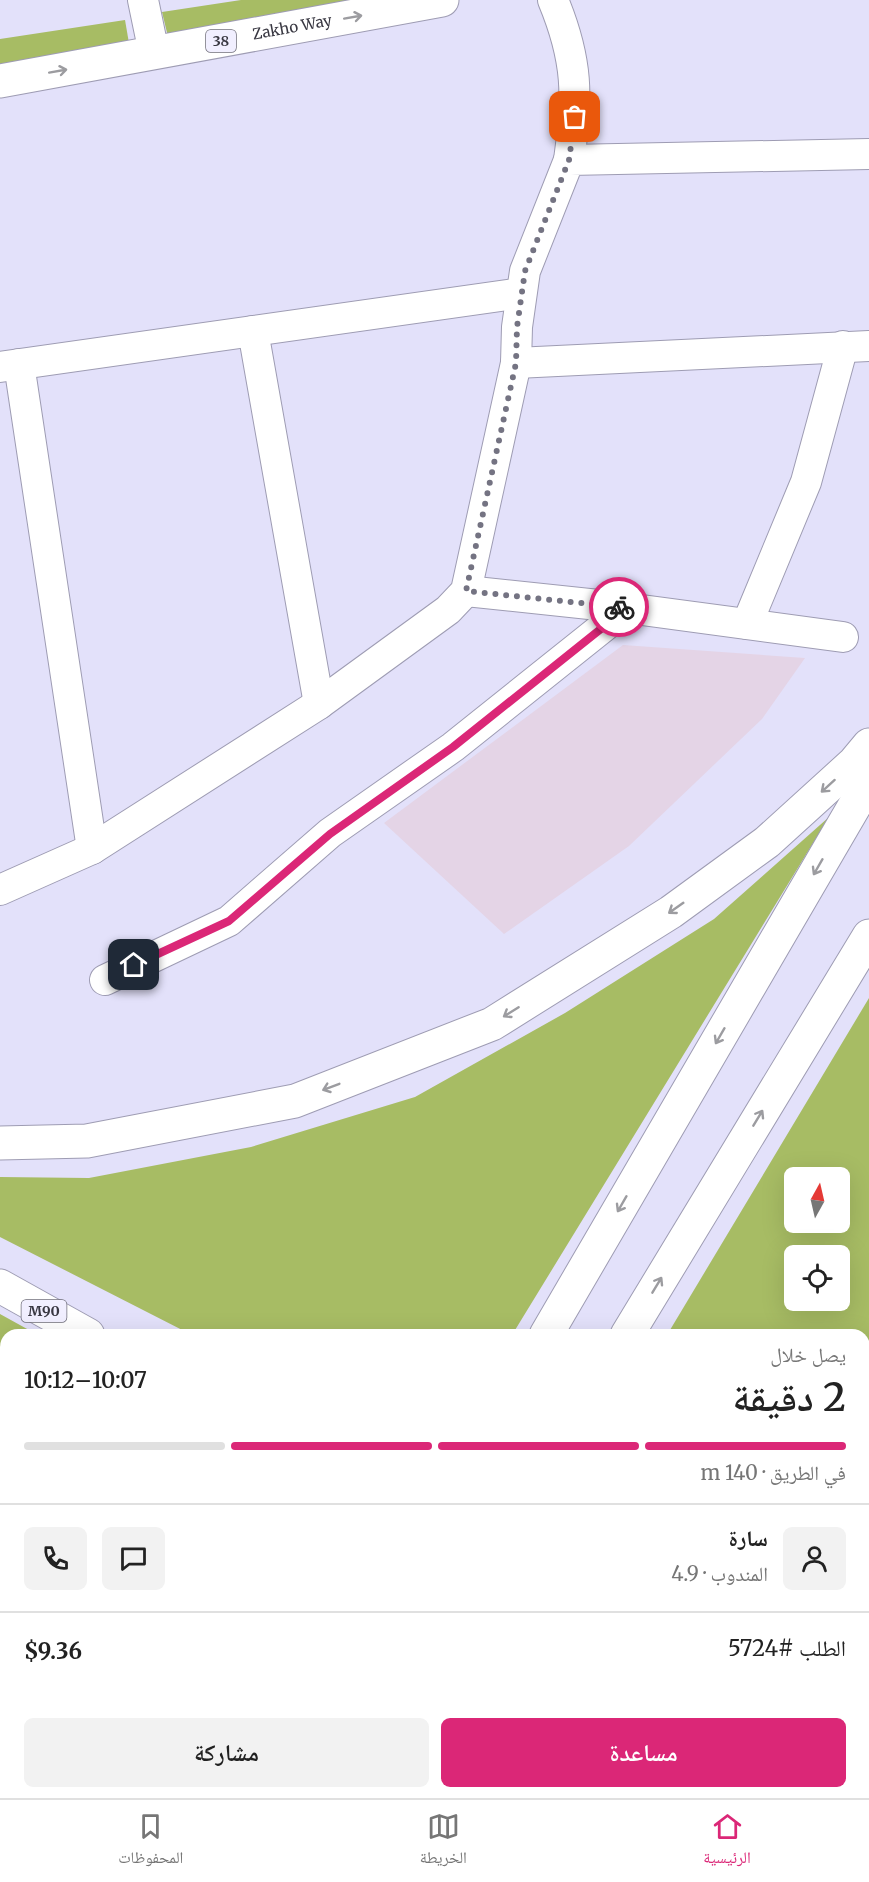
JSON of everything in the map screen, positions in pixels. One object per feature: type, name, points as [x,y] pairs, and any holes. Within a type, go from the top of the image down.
[{"type":"main road","name":"Zakho Way","points":[[0,81],[442,0]]},
{"type":"main road","points":[[0,1143],[87,1142],[295,1101],[492,1024],[671,912],[767,842],[854,763],[869,745]]},
{"type":"main road","points":[[549,1329],[869,781]]},
{"type":"main road","points":[[631,1329],[869,936]]},
{"type":"main road","name":"M90","points":[[0,1286],[77,1329]]},
{"type":"street","points":[[143,0],[154,53]]},
{"type":"street","points":[[0,890],[92,849],[319,704],[448,610],[466,591],[516,363],[521,293],[525,271],[569,160],[575,117],[574,74],[567,32],[553,0]]},
{"type":"street","points":[[569,160],[869,154]]},
{"type":"street","points":[[92,849],[9,366],[521,293]]},
{"type":"street","points":[[253,331],[319,704]]},
{"type":"street","points":[[516,363],[856,346],[806,482],[747,624]]},
{"type":"street","points":[[466,591],[627,608],[843,637]]},
{"type":"street","points":[[105,980],[229,921],[330,834],[453,747],[627,608]]},
{"type":"shaded area","points":[[623,645],[805,658],[762,719],[629,846],[504,934],[384,823]]},
{"type":"green space","points":[[241,0],[397,0],[170,45],[162,12]]},
{"type":"green space","points":[[125,20],[130,49],[0,76],[0,39]]},
{"type":"green space","points":[[829,817],[516,1329],[180,1329],[0,1237],[0,1177],[89,1178],[251,1147],[415,1097],[565,1013],[714,919]]},
{"type":"green space","points":[[869,998],[869,1329],[671,1329]]},
{"type":"green space","points":[[0,1314],[27,1329],[0,1329]]},
{"type":"way so far","points":[[575,117],[569,160],[525,271],[517,327],[516,363],[466,591],[619,607]]},
{"type":"route","points":[[134,965],[229,921],[330,834],[453,747],[627,608],[619,607]]}]
